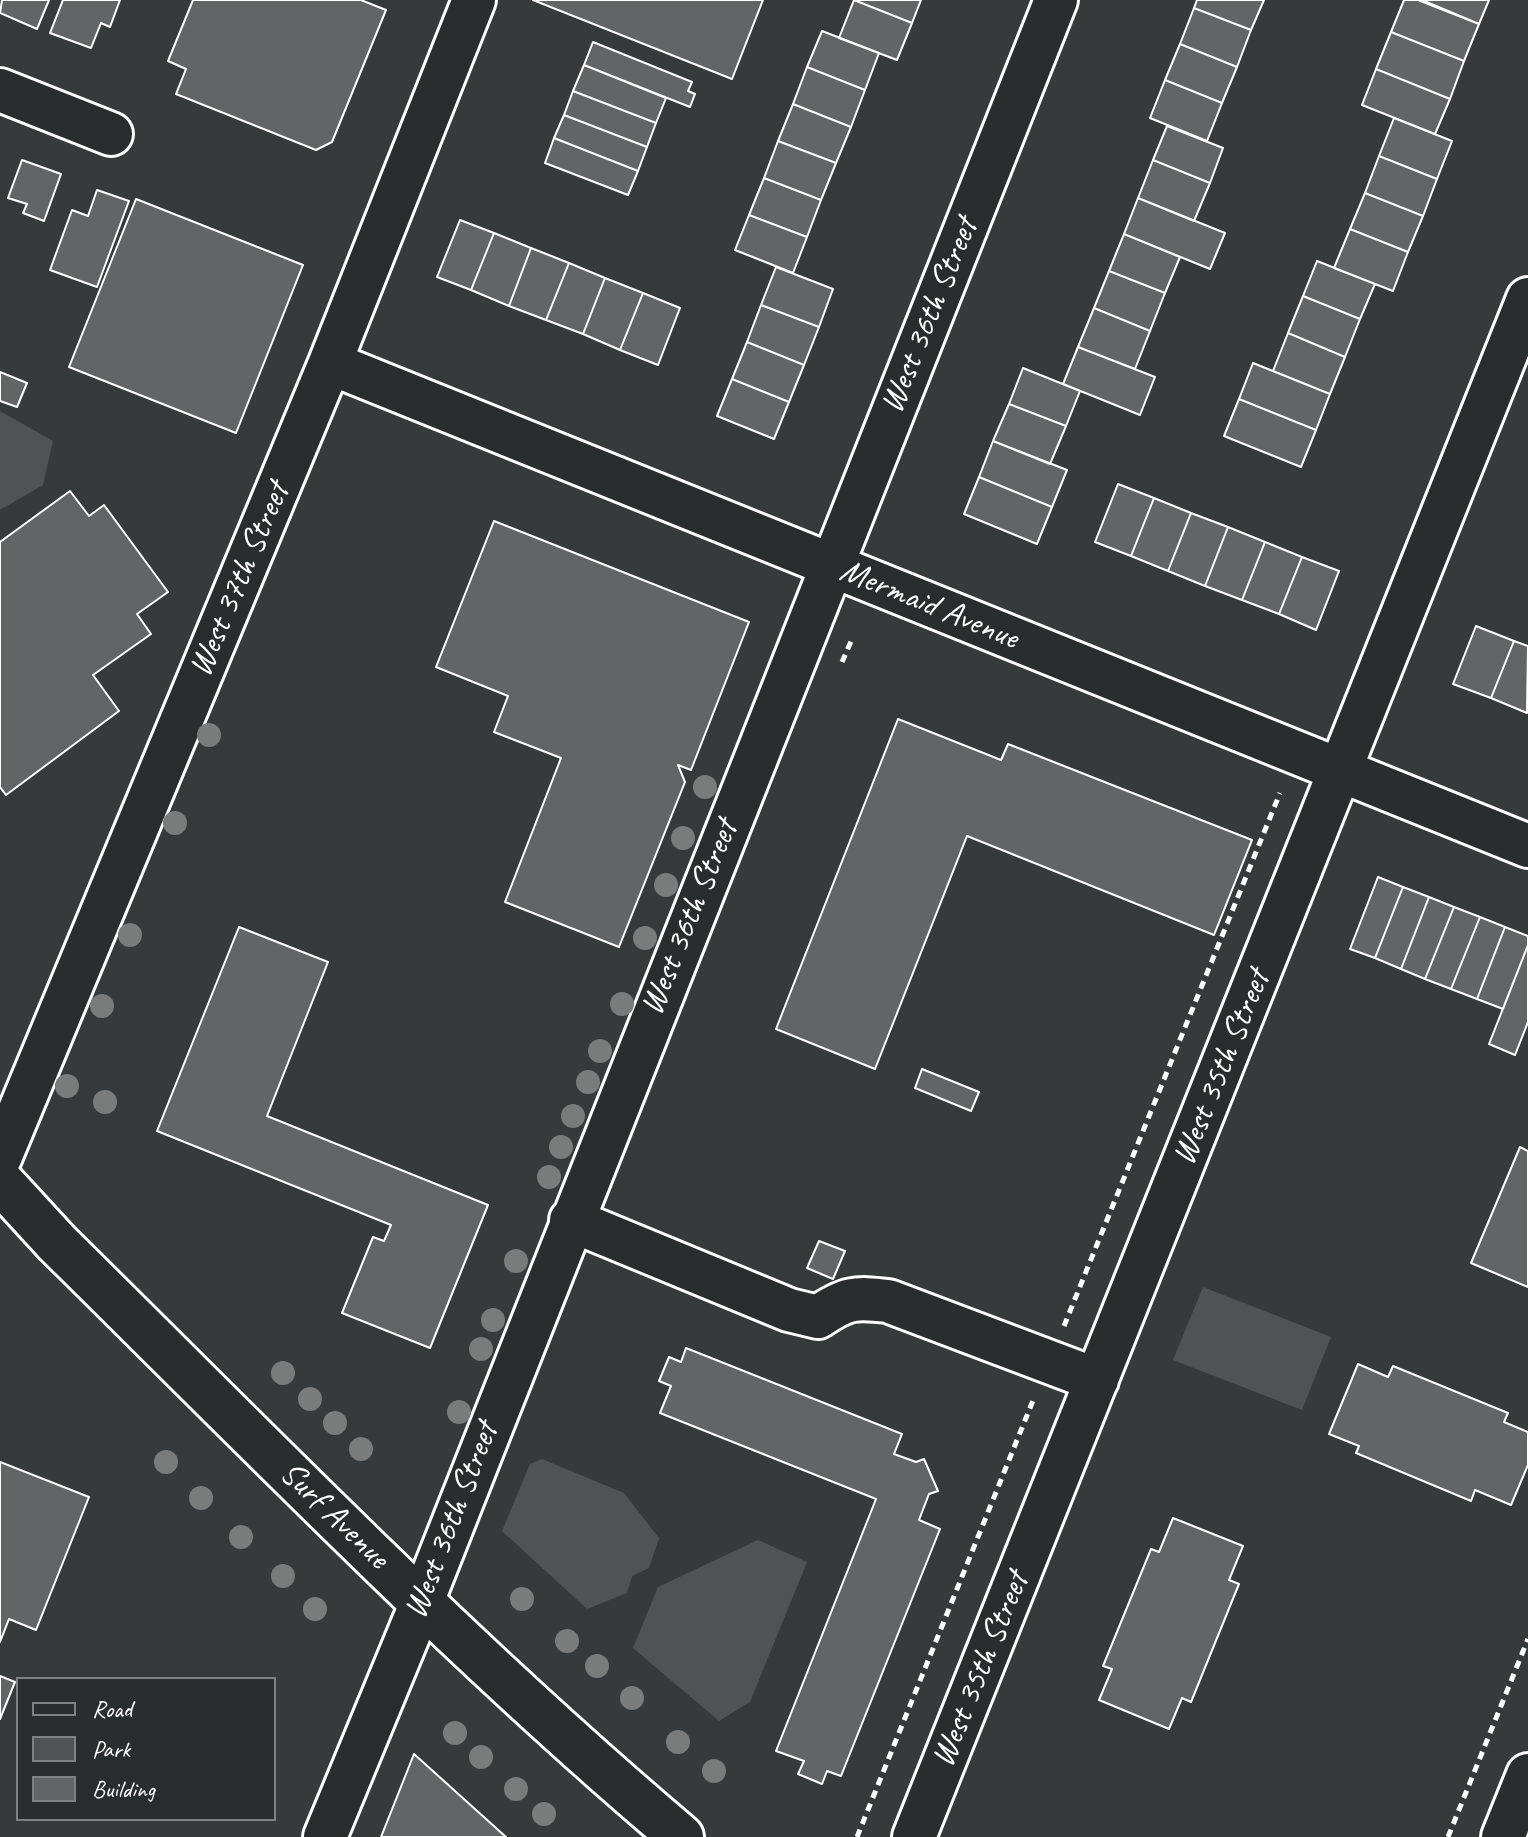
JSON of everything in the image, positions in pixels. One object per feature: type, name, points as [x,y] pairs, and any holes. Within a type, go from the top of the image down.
[{"type":"main road","name":"Surf Avenue","points":[[0,1181],[57,1243],[422,1602],[681,1837]]},
{"type":"street","name":"West 37th Street","points":[[0,1158],[330,363],[474,0]]},
{"type":"street","name":"West 36th Street","points":[[325,1837],[422,1602],[1056,0]]},
{"type":"street","points":[[0,90],[111,134]]},
{"type":"street","name":"West 35th Street","points":[[914,1837],[1528,299]]},
{"type":"street","name":"Mermaid Avenue","points":[[330,363],[1528,846]]},
{"type":"street","points":[[571,1220],[789,1310],[818,1317],[843,1301],[860,1297],[888,1301],[1097,1380]]},
{"type":"street","points":[[1503,1837],[1528,1775]]},
{"type":"path","points":[[857,1837],[1280,793]]},
{"type":"path","points":[[1448,1837],[1528,1639]]},
{"type":"green space","points":[[0,411],[53,441],[43,485],[0,510]]},
{"type":"green space","points":[[1203,1287],[1331,1337],[1302,1410],[1173,1360]]},
{"type":"green space","points":[[542,1459],[624,1493],[659,1538],[649,1568],[632,1576],[627,1593],[587,1609],[502,1531],[530,1464]]},
{"type":"green space","points":[[758,1540],[807,1562],[750,1702],[719,1721],[633,1648],[658,1587]]},
{"type":"building","points":[[2,0],[49,0],[37,29],[0,13]]},
{"type":"building","points":[[63,0],[120,0],[110,27],[101,23],[91,48],[50,33]]},
{"type":"building","points":[[193,0],[361,0],[386,10],[332,142],[316,150],[176,94],[186,69],[168,61]]},
{"type":"building","points":[[533,0],[763,0],[732,79]]},
{"type":"building","points":[[854,0],[921,0],[912,23]]},
{"type":"building","points":[[854,0],[912,23],[897,60],[839,38]]},
{"type":"building","points":[[1197,0],[1264,0],[1251,30],[1194,8]]},
{"type":"building","points":[[1404,0],[1418,0],[1479,24],[1464,61],[1391,32]]},
{"type":"building","points":[[1422,0],[1489,0],[1479,24]]},
{"type":"building","points":[[1194,8],[1251,30],[1237,67],[1180,44]]},
{"type":"building","points":[[822,31],[879,53],[865,90],[807,67]]},
{"type":"building","points":[[1391,32],[1464,61],[1450,99],[1376,69]]},
{"type":"building","points":[[593,42],[692,82],[688,91],[695,94],[690,107],[584,65]]},
{"type":"building","points":[[1180,44],[1237,67],[1222,103],[1165,80]]},
{"type":"building","points":[[584,65],[666,98],[656,123],[573,91]]},
{"type":"building","points":[[807,67],[865,90],[851,127],[793,104]]},
{"type":"building","points":[[1376,69],[1450,99],[1435,134],[1362,105]]},
{"type":"building","points":[[1165,80],[1222,103],[1207,141],[1150,118]]},
{"type":"building","points":[[573,91],[656,123],[647,147],[564,115]]},
{"type":"building","points":[[793,104],[851,127],[836,163],[778,141]]},
{"type":"building","points":[[564,115],[647,147],[638,171],[554,138]]},
{"type":"building","points":[[1394,118],[1452,141],[1437,179],[1379,156]]},
{"type":"building","points":[[1167,126],[1223,148],[1210,183],[1153,160]]},
{"type":"building","points":[[554,138],[638,171],[628,195],[545,163]]},
{"type":"building","points":[[778,141],[836,163],[821,200],[764,178]]},
{"type":"building","points":[[1379,156],[1437,179],[1423,216],[1365,193]]},
{"type":"building","points":[[22,160],[61,174],[44,221],[23,213],[27,204],[8,198]]},
{"type":"building","points":[[1153,160],[1210,183],[1194,221],[1138,198]]},
{"type":"building","points":[[764,178],[821,200],[807,237],[749,215]]},
{"type":"building","points":[[97,190],[129,201],[97,287],[50,270],[72,210],[88,216]]},
{"type":"building","points":[[1365,193],[1423,216],[1408,252],[1350,229]]},
{"type":"building","points":[[1138,198],[1225,233],[1210,269],[1124,234]]},
{"type":"building","points":[[136,199],[303,265],[236,433],[69,367]]},
{"type":"building","points":[[749,215],[807,237],[793,273],[735,250]]},
{"type":"building","points":[[460,220],[494,233],[471,290],[437,277]]},
{"type":"building","points":[[1350,229],[1408,252],[1393,291],[1334,268]]},
{"type":"building","points":[[494,233],[531,248],[509,306],[471,290]]},
{"type":"building","points":[[1124,234],[1180,257],[1165,293],[1109,271]]},
{"type":"building","points":[[531,248],[569,263],[546,320],[509,306]]},
{"type":"building","points":[[1317,261],[1375,284],[1360,319],[1303,296]]},
{"type":"building","points":[[569,263],[605,278],[583,334],[546,320]]},
{"type":"building","points":[[776,267],[833,289],[819,327],[761,305]]},
{"type":"building","points":[[1109,271],[1165,293],[1150,331],[1094,308]]},
{"type":"building","points":[[605,278],[643,293],[620,350],[583,334]]},
{"type":"building","points":[[643,293],[680,308],[658,365],[620,350]]},
{"type":"building","points":[[1303,296],[1360,319],[1345,357],[1288,333]]},
{"type":"building","points":[[761,305],[819,327],[804,365],[747,342]]},
{"type":"building","points":[[1094,308],[1150,331],[1135,369],[1078,347]]},
{"type":"building","points":[[1288,333],[1345,357],[1330,394],[1273,371]]},
{"type":"building","points":[[747,342],[804,365],[789,402],[732,379]]},
{"type":"building","points":[[1078,347],[1155,377],[1140,415],[1063,384]]},
{"type":"building","points":[[1253,363],[1330,394],[1316,430],[1239,399]]},
{"type":"building","points":[[1023,368],[1080,391],[1066,426],[1009,404]]},
{"type":"building","points":[[0,372],[27,383],[17,407],[0,401]]},
{"type":"building","points":[[732,379],[789,402],[774,439],[717,416]]},
{"type":"building","points":[[1239,399],[1316,430],[1301,467],[1224,436]]},
{"type":"building","points":[[1009,404],[1066,426],[1050,464],[993,441]]},
{"type":"building","points":[[993,441],[1067,470],[1052,507],[979,477]]},
{"type":"building","points":[[979,477],[1052,507],[1037,544],[964,514]]},
{"type":"building","points":[[1118,484],[1154,498],[1131,556],[1095,542]]},
{"type":"building","points":[[70,491],[89,516],[104,505],[168,592],[137,614],[151,634],[93,675],[119,711],[6,795],[0,787],[0,542]]},
{"type":"building","points":[[1154,498],[1191,513],[1168,571],[1131,556]]},
{"type":"building","points":[[1191,513],[1228,527],[1205,586],[1168,571]]},
{"type":"building","points":[[494,521],[749,622],[691,770],[678,765],[685,782],[619,947],[505,902],[561,758],[494,732],[508,696],[436,667]]},
{"type":"building","points":[[1228,527],[1265,542],[1242,600],[1205,586]]},
{"type":"building","points":[[1265,542],[1302,557],[1279,614],[1242,600]]},
{"type":"building","points":[[1302,557],[1339,571],[1316,630],[1279,614]]},
{"type":"building","points":[[1476,626],[1514,641],[1491,698],[1453,684]]},
{"type":"building","points":[[1514,641],[1528,646],[1527,713],[1491,698]]},
{"type":"building","points":[[898,719],[1001,760],[1008,744],[1252,840],[1214,935],[967,836],[875,1069],[776,1029]]},
{"type":"building","points":[[1378,877],[1403,887],[1375,958],[1350,949]]},
{"type":"building","points":[[1403,887],[1429,897],[1401,969],[1375,958]]},
{"type":"building","points":[[1429,897],[1454,907],[1425,979],[1401,969]]},
{"type":"building","points":[[1454,907],[1480,917],[1451,989],[1425,979]]},
{"type":"building","points":[[1480,917],[1505,927],[1477,999],[1451,989]]},
{"type":"building","points":[[239,927],[328,962],[267,1116],[488,1205],[430,1348],[342,1313],[373,1237],[384,1241],[391,1225],[157,1131]]},
{"type":"building","points":[[1505,927],[1528,936],[1528,945],[1503,1009],[1477,999]]},
{"type":"building","points":[[1528,945],[1528,1022],[1515,1055],[1489,1044]]},
{"type":"building","points":[[922,1069],[979,1092],[971,1111],[915,1088]]},
{"type":"building","points":[[1520,1147],[1528,1151],[1528,1287],[1471,1263]]},
{"type":"building","points":[[819,1241],[845,1251],[833,1279],[807,1268]]},
{"type":"building","points":[[686,1348],[902,1434],[894,1454],[916,1462],[924,1459],[938,1491],[929,1494],[919,1520],[940,1529],[841,1776],[827,1771],[822,1784],[798,1774],[804,1761],[776,1751],[876,1499],[660,1413],[671,1386],[659,1381],[669,1357],[681,1362]]},
{"type":"building","points":[[1358,1364],[1388,1377],[1393,1366],[1508,1413],[1504,1422],[1528,1432],[1528,1465],[1511,1505],[1475,1490],[1471,1501],[1356,1453],[1359,1446],[1329,1434]]},
{"type":"building","points":[[0,1462],[89,1497],[36,1630],[9,1619],[0,1642]]},
{"type":"building","points":[[1173,1518],[1243,1546],[1229,1580],[1239,1584],[1191,1702],[1182,1698],[1169,1729],[1099,1700],[1112,1669],[1103,1666],[1151,1549],[1159,1552]]},
{"type":"building","points":[[0,1676],[15,1682],[0,1719]]},
{"type":"building","points":[[414,1754],[506,1837],[381,1837]]}]
